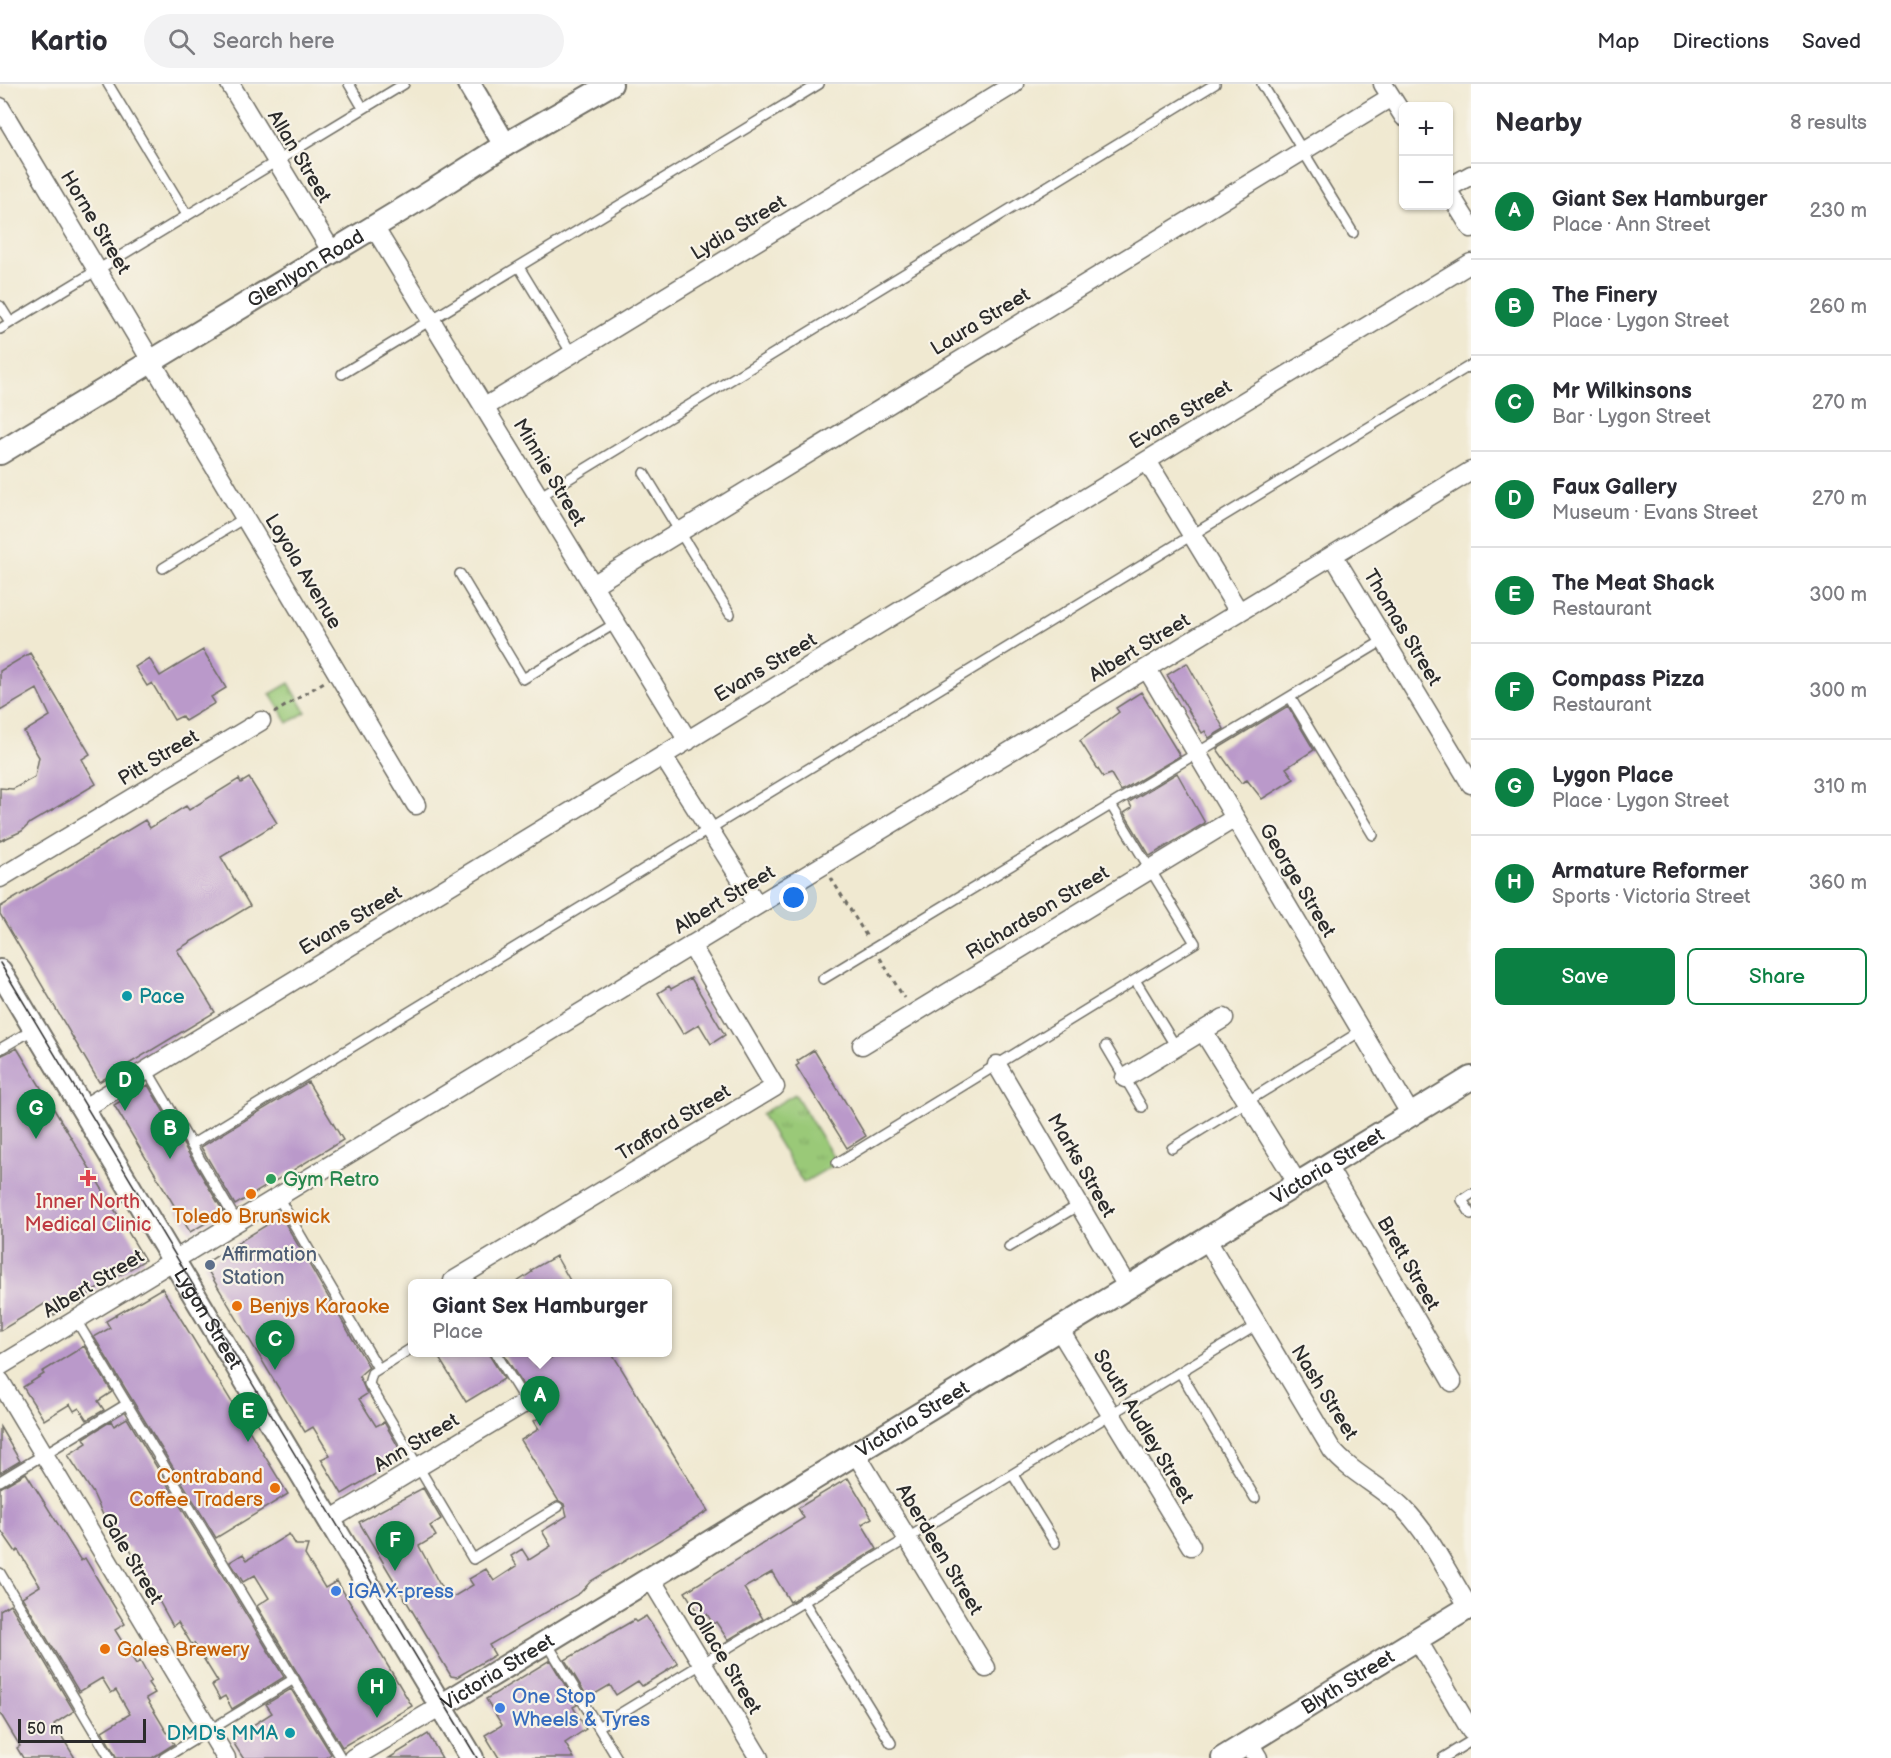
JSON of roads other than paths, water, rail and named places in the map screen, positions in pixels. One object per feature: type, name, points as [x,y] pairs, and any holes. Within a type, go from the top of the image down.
[{"type":"street","name":"Allan Street","points":[[230,84],[332,252]]},
{"type":"street","points":[[469,84],[505,145]]},
{"type":"street","name":"Glenlyon Road","points":[[0,453],[505,145],[611,84]]},
{"type":"street","name":"Lydia Street","points":[[485,407],[1014,84]]},
{"type":"street","points":[[1387,90],[1399,109]]},
{"type":"street","name":"Laura Street","points":[[593,585],[1303,151],[1387,90]]},
{"type":"street","name":"Horne Street","points":[[0,107],[151,362]]},
{"type":"street","points":[[1453,186],[1471,175]]},
{"type":"street","points":[[1453,196],[1471,228]]},
{"type":"street","name":"Minnie Street","points":[[374,227],[688,741]]},
{"type":"street","name":"Evans Street","points":[[83,1109],[1471,263]]},
{"type":"street","name":"Loyola Avenue","points":[[151,362],[246,517],[416,805]]},
{"type":"street","points":[[1147,461],[1239,612]]},
{"type":"street","name":"Albert Street","points":[[0,1366],[1471,471]]},
{"type":"street","name":"Thomas Street","points":[[1333,555],[1471,784]]},
{"type":"street","name":"George Street","points":[[1147,669],[1411,1115]]},
{"type":"street","name":"Pitt Street","points":[[0,878],[261,721]]},
{"type":"street","points":[[663,756],[758,905]]},
{"type":"street","name":"Richardson Street","points":[[862,1045],[1235,818]]},
{"type":"street","name":"Trafford Street","points":[[459,1279],[775,1087],[692,945]]},
{"type":"street","name":"Lygon Street","points":[[0,971],[472,1758]]},
{"type":"street","points":[[1125,1078],[1224,1018]]},
{"type":"street","points":[[1203,1031],[1298,1184]]},
{"type":"street","name":"Marks Street","points":[[997,1065],[1128,1288]]},
{"type":"street","name":"Victoria Street","points":[[353,1758],[651,1580],[1471,1078]]},
{"type":"street","name":"Brett Street","points":[[1327,1166],[1452,1382]]},
{"type":"street","name":"Nash Street","points":[[1207,1240],[1332,1450],[1411,1516],[1470,1606]]},
{"type":"street","name":"South Audley Street","points":[[1059,1329],[1191,1546]]},
{"type":"street","name":"Gale Street","points":[[0,1381],[226,1758]]},
{"type":"street","name":"Ann Street","points":[[330,1520],[526,1402]]},
{"type":"street","name":"Aberdeen Street","points":[[856,1454],[987,1668]]},
{"type":"street","name":"Collace Street","points":[[651,1580],[759,1758]]},
{"type":"street","name":"Blyth Street","points":[[1223,1758],[1253,1750],[1417,1639],[1470,1606]]},
{"type":"street","points":[[1417,1639],[1471,1731]]},
{"type":"lane","points":[[108,84],[187,215]]},
{"type":"lane","points":[[349,84],[363,108]]},
{"type":"lane","points":[[0,329],[404,84]]},
{"type":"lane","points":[[342,374],[819,84]]},
{"type":"lane","points":[[539,497],[1215,84]]},
{"type":"lane","points":[[1262,84],[1353,233]]},
{"type":"lane","points":[[519,267],[572,354]]},
{"type":"lane","points":[[0,306],[10,322]]},
{"type":"lane","points":[[191,1145],[1471,365]]},
{"type":"lane","points":[[644,473],[730,614]]},
{"type":"lane","points":[[163,568],[246,517]]},
{"type":"lane","points":[[460,574],[523,679],[616,623]]},
{"type":"lane","points":[[823,979],[1384,640]]},
{"type":"lane","points":[[1290,697],[1373,835]]},
{"type":"lane","points":[[837,1163],[1196,943],[1111,805]]},
{"type":"lane","points":[[1135,980],[1176,1047]]},
{"type":"lane","points":[[0,1050],[35,1029]]},
{"type":"lane","points":[[1172,1148],[1361,1031]]},
{"type":"lane","points":[[1106,1046],[1142,1107]]},
{"type":"lane","points":[[147,1070],[237,1222]]},
{"type":"lane","points":[[1471,1194],[1462,1200],[1471,1214]]},
{"type":"lane","points":[[278,1197],[378,1368]]},
{"type":"lane","points":[[1010,1247],[1079,1205]]},
{"type":"lane","points":[[76,1320],[341,1758]]},
{"type":"lane","points":[[598,1727],[1257,1325]]},
{"type":"lane","points":[[408,1350],[372,1373],[369,1384],[473,1559],[558,1507]]},
{"type":"lane","points":[[498,1357],[526,1402]]},
{"type":"lane","points":[[1180,1372],[1255,1498]]},
{"type":"lane","points":[[0,1481],[127,1404]]},
{"type":"lane","points":[[1013,1475],[1055,1543]]},
{"type":"lane","points":[[0,1573],[110,1758]]},
{"type":"lane","points":[[803,1600],[891,1743]]},
{"type":"lane","points":[[547,1643],[617,1758]]},
{"type":"lane","points":[[164,1758],[294,1679]]},
{"type":"lane","points":[[1443,1758],[1471,1741]]},
{"type":"tram line","points":[[0,963],[477,1758]]},
{"type":"place","name":"Pace","points":[[127,996]]},
{"type":"place","name":"Faux Gallery","points":[[125,1111]]},
{"type":"place","name":"Lygon Place","points":[[36,1139]]},
{"type":"place","name":"The Finery","points":[[170,1159]]},
{"type":"place","name":"Inner North Medical Clinic","points":[[88,1178]]},
{"type":"place","name":"Gym Retro","points":[[271,1179]]},
{"type":"place","name":"Toledo Brunswick","points":[[251,1194]]},
{"type":"place","name":"Affirmation Station","points":[[210,1265]]},
{"type":"place","name":"Benjys Karaoke","points":[[237,1306]]},
{"type":"place","name":"Mr Wilkinsons","points":[[275,1370]]},
{"type":"place","name":"Giant Sex Hamburger","points":[[540,1426]]},
{"type":"place","name":"The Meat Shack","points":[[248,1442]]},
{"type":"place","name":"Contraband Coffee Traders","points":[[275,1488]]},
{"type":"place","name":"Compass Pizza","points":[[395,1571]]},
{"type":"place","name":"IGA X-press","points":[[336,1591]]},
{"type":"place","name":"Gales Brewery","points":[[105,1649]]},
{"type":"place","name":"One Stop Wheels & Tyres","points":[[500,1708]]},
{"type":"place","name":"Armature Reformer","points":[[377,1718]]},
{"type":"place","name":"DMD's MMA","points":[[290,1733]]}]
